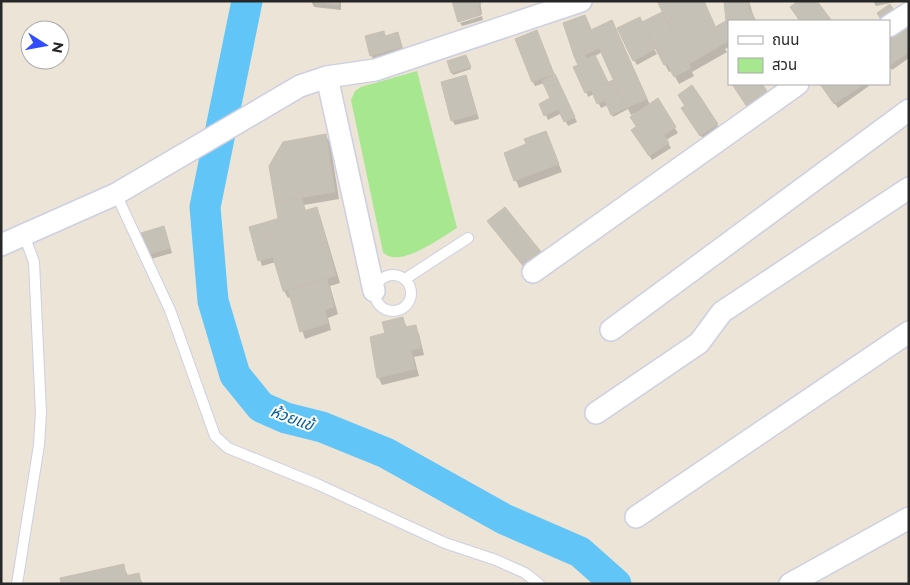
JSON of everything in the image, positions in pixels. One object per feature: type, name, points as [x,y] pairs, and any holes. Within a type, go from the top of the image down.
[{"type":"street","points":[[1,245],[116,194],[300,86],[327,77],[375,70],[535,8],[581,1]]},
{"type":"street","points":[[890,25],[909,13]]},
{"type":"street","points":[[327,77],[374,291]]},
{"type":"street","points":[[534,272],[797,85]]},
{"type":"street","points":[[611,330],[909,110]]},
{"type":"street","points":[[596,413],[699,343],[722,312],[909,188]]},
{"type":"street","points":[[636,517],[909,332]]},
{"type":"street","points":[[790,584],[909,518]]},
{"type":"lane","points":[[116,194],[170,310],[215,436],[228,448],[317,484],[445,544],[496,560],[524,573],[539,584]]},
{"type":"lane","points":[[17,584],[39,445],[41,413],[34,262],[24,235]]},
{"type":"lane","points":[[405,280],[468,238]]},
{"type":"lane","points":[[367,257],[374,264],[395,274],[405,280],[411,295],[409,302],[400,310],[387,311],[374,298],[374,291],[376,285],[384,277],[395,274]]},
{"type":"green space","points":[[417,71],[457,228],[409,255],[390,257],[383,252],[351,100],[355,91],[361,87]]},
{"type":"building","points":[[310,1],[339,1],[338,5]]},
{"type":"building","points":[[452,1],[480,1],[481,4],[478,5],[481,15],[458,22]]},
{"type":"building","points":[[657,1],[704,1],[723,44],[689,64]]},
{"type":"building","points":[[724,1],[748,1],[749,8],[726,21]]},
{"type":"building","points":[[798,1],[817,1],[831,20],[799,20],[790,7]]},
{"type":"building","points":[[890,4],[895,12],[883,20],[881,20],[877,13]]},
{"type":"building","points":[[749,8],[755,20],[728,20],[728,42],[723,44],[715,27]]},
{"type":"building","points":[[662,12],[691,68],[674,77],[667,64],[664,65],[642,22]]},
{"type":"building","points":[[585,15],[599,48],[585,55],[583,52],[574,56],[563,23]]},
{"type":"building","points":[[640,17],[655,49],[633,61],[617,28]]},
{"type":"building","points":[[612,20],[647,99],[626,108],[591,30]]},
{"type":"building","points":[[909,23],[909,52],[890,65],[890,36]]},
{"type":"building","points":[[537,30],[554,74],[532,82],[515,39]]},
{"type":"building","points":[[384,31],[385,36],[398,32],[402,47],[370,56],[365,36]]},
{"type":"building","points":[[583,52],[587,59],[595,55],[608,82],[585,93],[573,67],[578,65],[574,56]]},
{"type":"building","points":[[466,55],[471,67],[451,73],[447,61]]},
{"type":"building","points":[[555,74],[575,117],[564,122],[558,109],[544,116],[539,104],[550,98],[542,81]]},
{"type":"building","points":[[466,75],[477,114],[451,121],[441,82]]},
{"type":"building","points":[[613,80],[619,94],[597,104],[591,90]]},
{"type":"building","points":[[692,85],[699,95],[685,106],[678,95]]},
{"type":"building","points":[[733,85],[763,85],[770,95],[749,110]]},
{"type":"building","points":[[821,85],[862,85],[834,104]]},
{"type":"building","points":[[619,94],[626,108],[611,115],[605,101]]},
{"type":"building","points":[[699,95],[718,124],[700,136],[681,108]]},
{"type":"building","points":[[658,98],[676,127],[664,135],[652,116],[636,126],[630,117]]},
{"type":"building","points":[[652,116],[669,143],[649,156],[631,130]]},
{"type":"building","points":[[546,131],[559,164],[514,181],[504,153],[526,144],[524,139]]},
{"type":"building","points":[[326,134],[335,192],[275,202],[269,166],[283,142]]},
{"type":"building","points":[[302,198],[305,211],[278,218],[275,202]]},
{"type":"building","points":[[317,207],[336,276],[283,291],[263,223]]},
{"type":"building","points":[[505,207],[542,253],[524,267],[487,221]]},
{"type":"building","points":[[263,223],[273,257],[258,261],[249,227]]},
{"type":"building","points":[[164,226],[170,248],[147,255],[141,233]]},
{"type":"building","points":[[327,279],[334,307],[325,310],[328,323],[300,332],[288,290]]},
{"type":"building","points":[[403,317],[405,327],[416,325],[421,348],[411,350],[415,369],[377,378],[370,337],[385,333],[382,322]]},
{"type":"building","points":[[124,564],[126,576],[139,573],[141,584],[61,584],[60,578]]},
{"type":"waterway","name":"ห้วยแข้","points":[[247,1],[205,207],[213,301],[235,375],[261,407],[286,418],[322,427],[386,453],[504,519],[580,552],[616,584]]}]
